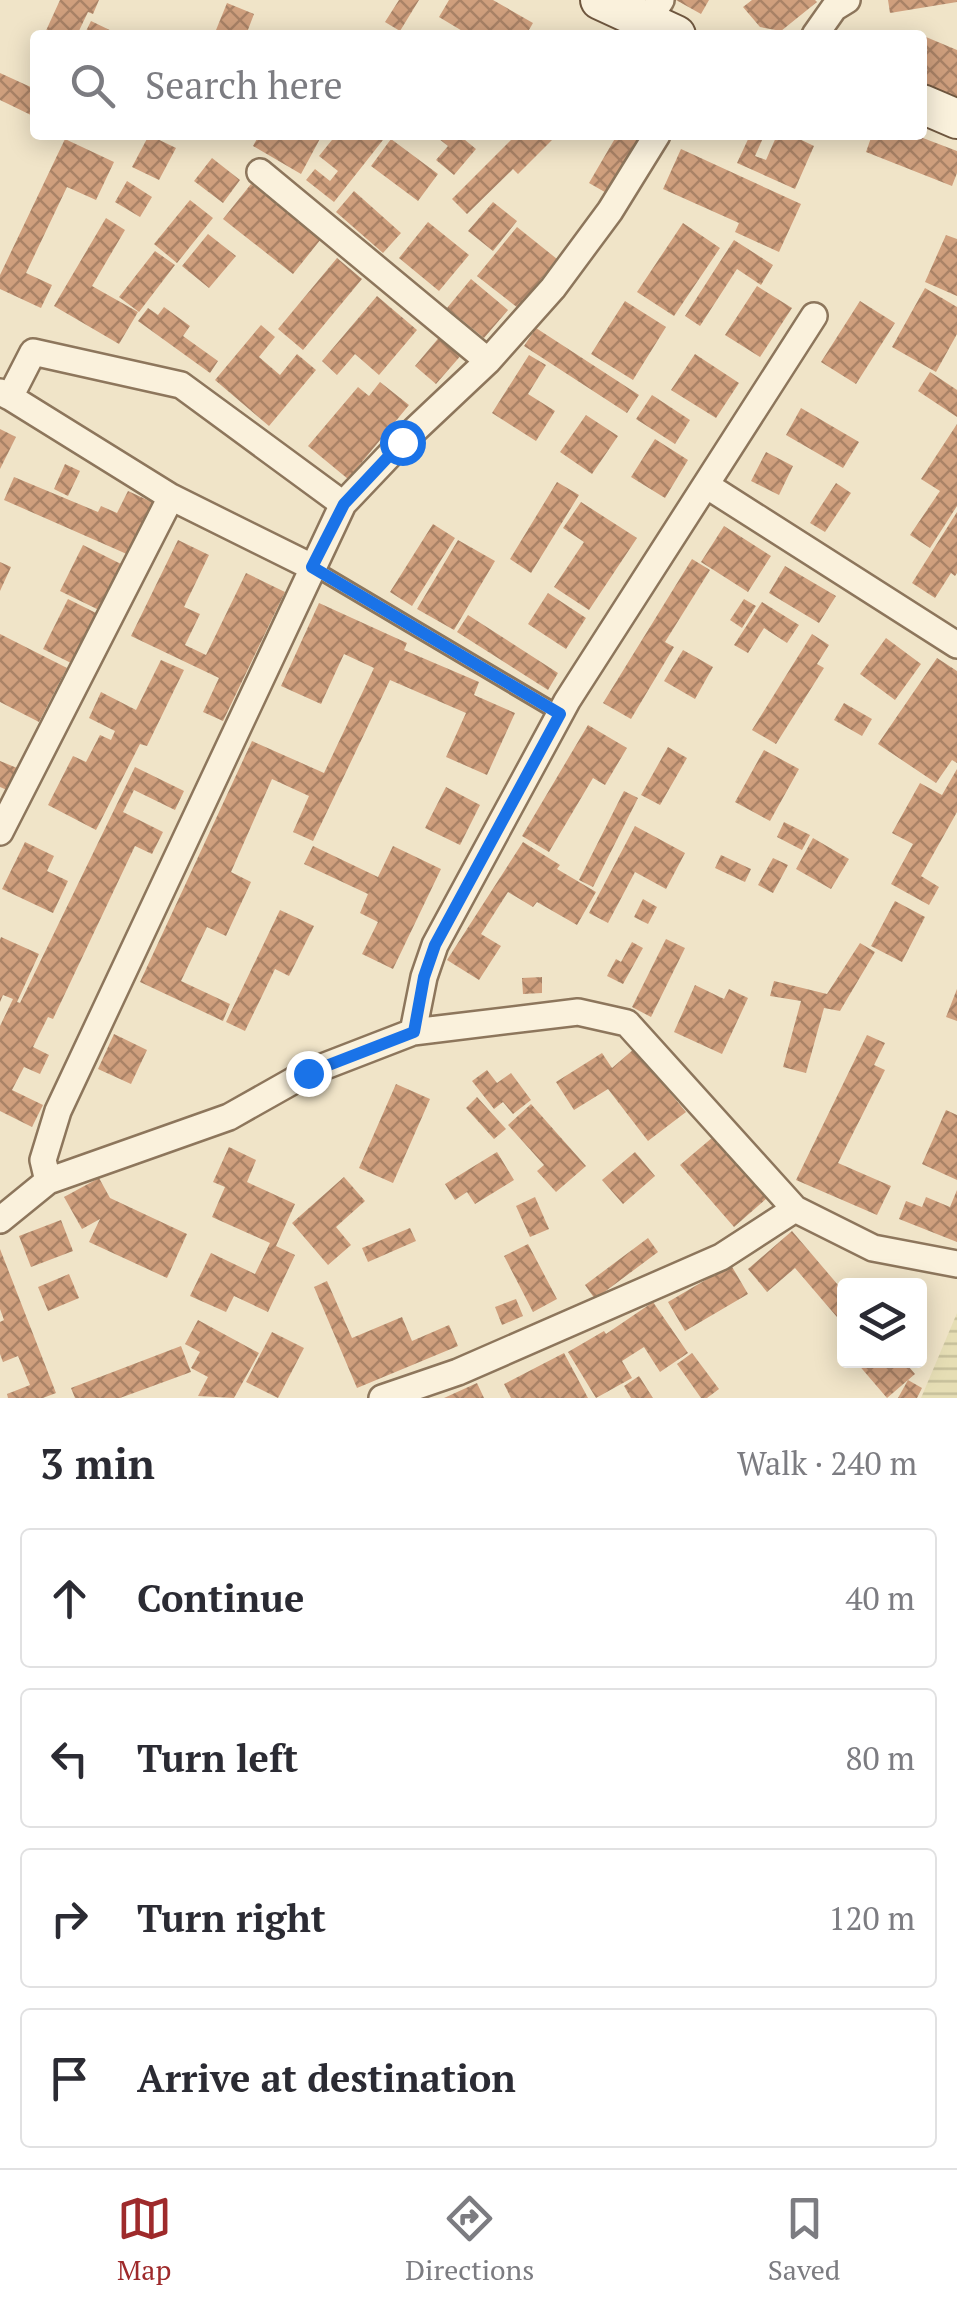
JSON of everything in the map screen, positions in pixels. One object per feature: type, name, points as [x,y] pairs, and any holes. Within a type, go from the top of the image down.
[{"type":"street","points":[[600,0],[661,19]]},
{"type":"street","points":[[819,30],[834,8],[847,0]]},
{"type":"street","points":[[927,106],[957,118]]},
{"type":"street","points":[[48,1181],[43,1160],[58,1112],[344,504],[402,442],[488,361],[553,288],[610,211],[654,140]]},
{"type":"street","points":[[260,172],[488,361]]},
{"type":"street","points":[[414,1032],[424,977],[435,945],[560,714],[814,316]]},
{"type":"street","points":[[312,567],[172,496],[5,394],[33,352],[181,384],[344,504]]},
{"type":"street","points":[[706,485],[957,646]]},
{"type":"street","points":[[0,832],[172,496]]},
{"type":"street","points":[[0,1220],[48,1181],[228,1117],[308,1073],[414,1032],[578,1012],[627,1023],[795,1209],[874,1248],[957,1264]]},
{"type":"street","points":[[382,1398],[458,1372],[721,1257],[795,1209]]},
{"type":"lane","points":[[312,567],[560,714]]},
{"type":"shaded area","points":[[957,1313],[957,1398],[921,1398]]},
{"type":"building","points":[[60,0],[99,0],[79,30],[46,30]]},
{"type":"building","points":[[399,0],[419,0],[401,30],[385,22]]},
{"type":"building","points":[[449,0],[493,0],[533,23],[529,30],[461,30],[439,17]]},
{"type":"building","points":[[676,0],[709,0],[701,14]]},
{"type":"building","points":[[752,0],[817,2],[782,30],[760,27],[743,7]]},
{"type":"building","points":[[888,0],[957,0],[957,2],[890,13]]},
{"type":"building","points":[[227,3],[254,14],[248,30],[216,30]]},
{"type":"building","points":[[91,21],[110,30],[86,30]]},
{"type":"building","points":[[927,37],[957,50],[957,98],[927,86]]},
{"type":"building","points":[[0,73],[30,87],[30,115],[0,100]]},
{"type":"building","points":[[65,140],[114,162],[96,200],[67,187],[26,273],[52,285],[41,308],[0,289],[0,275]]},
{"type":"building","points":[[146,140],[159,140],[176,148],[159,180],[132,167]]},
{"type":"building","points":[[256,140],[319,140],[301,174],[253,146]]},
{"type":"building","points":[[332,140],[383,140],[334,202],[306,180],[315,169],[330,181],[338,171],[319,156]]},
{"type":"building","points":[[392,140],[438,174],[418,201],[371,166]]},
{"type":"building","points":[[440,140],[465,140],[476,149],[454,175],[436,160],[448,146]]},
{"type":"building","points":[[511,140],[552,140],[518,174],[513,169],[467,214],[452,199]]},
{"type":"building","points":[[614,140],[642,140],[610,195],[589,183]]},
{"type":"building","points":[[748,140],[762,140],[755,156],[766,160],[775,140],[801,140],[814,146],[795,189],[737,163]]},
{"type":"building","points":[[870,140],[927,140],[957,151],[957,173],[952,186],[866,152]]},
{"type":"building","points":[[681,149],[801,204],[779,252],[735,232],[739,223],[663,189]]},
{"type":"building","points":[[212,158],[240,180],[223,203],[194,181]]},
{"type":"building","points":[[127,181],[152,197],[140,217],[115,202]]},
{"type":"building","points":[[251,184],[321,239],[293,274],[223,219]]},
{"type":"building","points":[[354,191],[401,233],[383,253],[336,212]]},
{"type":"building","points":[[190,200],[213,218],[177,263],[154,244]]},
{"type":"building","points":[[493,202],[517,221],[493,251],[468,231]]},
{"type":"building","points":[[106,218],[125,230],[92,286],[138,312],[119,344],[54,306]]},
{"type":"building","points":[[428,222],[469,255],[439,291],[399,258]]},
{"type":"building","points":[[683,223],[720,248],[674,316],[637,292]]},
{"type":"building","points":[[517,227],[557,259],[518,308],[477,276]]},
{"type":"building","points":[[208,234],[236,256],[209,288],[182,266]]},
{"type":"building","points":[[946,235],[957,239],[957,296],[925,282]]},
{"type":"building","points":[[734,240],[773,265],[761,285],[737,269],[700,326],[685,316]]},
{"type":"building","points":[[155,251],[175,265],[139,312],[119,297]]},
{"type":"building","points":[[337,258],[362,279],[303,350],[278,329]]},
{"type":"building","points":[[471,279],[508,310],[484,338],[447,308]]},
{"type":"building","points":[[757,286],[792,308],[760,357],[725,335]]},
{"type":"building","points":[[925,288],[957,307],[957,334],[936,372],[892,347]]},
{"type":"building","points":[[377,296],[417,330],[379,375],[355,354],[337,375],[322,361]]},
{"type":"building","points":[[625,301],[666,327],[633,380],[591,354]]},
{"type":"building","points":[[860,301],[895,323],[856,384],[821,362]]},
{"type":"building","points":[[164,307],[190,326],[183,336],[218,361],[210,373],[138,321],[148,308],[158,315]]},
{"type":"building","points":[[261,325],[275,337],[259,357],[280,375],[297,354],[316,370],[269,426],[215,380]]},
{"type":"building","points":[[536,328],[639,395],[627,413],[524,346]]},
{"type":"building","points":[[442,334],[463,353],[436,384],[415,366]]},
{"type":"building","points":[[695,354],[739,383],[716,418],[671,390]]},
{"type":"building","points":[[529,355],[546,365],[528,394],[555,411],[536,441],[492,413]]},
{"type":"building","points":[[930,372],[957,390],[957,417],[918,391]]},
{"type":"building","points":[[380,382],[409,405],[348,479],[308,446],[358,387],[369,396]]},
{"type":"building","points":[[652,395],[690,420],[675,444],[636,419]]},
{"type":"building","points":[[801,408],[859,442],[843,468],[786,435]]},
{"type":"building","points":[[586,415],[618,436],[592,474],[560,452]]},
{"type":"building","points":[[957,424],[957,506],[930,548],[910,535],[940,491],[921,479]]},
{"type":"building","points":[[0,429],[16,437],[0,469]]},
{"type":"building","points":[[655,439],[688,460],[665,498],[631,477]]},
{"type":"building","points":[[766,452],[793,466],[779,495],[751,481]]},
{"type":"building","points":[[65,464],[80,471],[68,496],[54,489]]},
{"type":"building","points":[[14,477],[98,512],[101,506],[117,513],[128,491],[154,503],[129,555],[4,500]]},
{"type":"building","points":[[557,482],[579,495],[531,573],[510,559]]},
{"type":"building","points":[[836,483],[851,493],[825,532],[810,523]]},
{"type":"building","points":[[581,502],[637,538],[589,610],[554,587],[584,542],[563,528]]},
{"type":"building","points":[[957,512],[957,573],[951,573],[935,598],[912,583]]},
{"type":"building","points":[[433,524],[455,538],[412,606],[390,592]]},
{"type":"building","points":[[724,526],[771,556],[748,592],[701,562]]},
{"type":"building","points":[[178,540],[209,555],[184,607],[200,614],[185,645],[206,655],[246,573],[285,592],[223,721],[203,712],[219,678],[131,636]]},
{"type":"building","points":[[458,540],[495,561],[454,630],[417,609]]},
{"type":"building","points":[[83,545],[123,565],[101,611],[60,591]]},
{"type":"building","points":[[692,559],[710,570],[665,642],[674,647],[631,719],[603,703]]},
{"type":"building","points":[[0,562],[11,567],[0,591]]},
{"type":"building","points":[[785,566],[836,596],[819,623],[769,593]]},
{"type":"building","points":[[548,593],[586,618],[566,649],[528,624]]},
{"type":"building","points":[[68,599],[98,614],[73,664],[43,649]]},
{"type":"building","points":[[744,599],[756,606],[742,628],[730,620]]},
{"type":"building","points":[[762,602],[799,625],[787,643],[764,628],[748,653],[734,645]]},
{"type":"building","points":[[319,603],[407,643],[404,650],[479,682],[474,695],[515,713],[487,775],[446,757],[466,713],[390,680],[313,841],[293,832],[309,796],[272,779],[231,872],[251,882],[226,936],[207,927],[181,981],[230,1004],[223,1021],[140,982],[252,741],[324,773],[374,668],[344,654],[321,704],[281,686]]},
{"type":"building","points":[[468,615],[558,673],[548,690],[457,632]]},
{"type":"building","points":[[0,634],[67,668],[39,722],[0,702]]},
{"type":"building","points":[[812,634],[829,645],[817,664],[824,668],[776,744],[752,730]]},
{"type":"building","points":[[886,638],[921,664],[895,700],[860,674]]},
{"type":"building","points":[[683,650],[713,667],[695,699],[664,681]]},
{"type":"building","points":[[937,658],[957,671],[957,763],[952,760],[936,783],[878,744]]},
{"type":"building","points":[[161,660],[184,670],[147,746],[140,744],[96,830],[48,805],[73,756],[86,762],[100,735],[111,740],[115,731],[89,718],[101,692],[136,710]]},
{"type":"building","points":[[844,703],[872,719],[862,736],[834,720]]},
{"type":"building","points":[[588,725],[627,748],[605,785],[593,778],[549,852],[522,836]]},
{"type":"building","points":[[668,747],[687,758],[660,805],[641,795]]},
{"type":"building","points":[[764,750],[799,769],[770,821],[735,802]]},
{"type":"building","points":[[0,761],[17,768],[7,790],[0,787]]},
{"type":"building","points":[[135,767],[184,791],[175,810],[134,790],[123,812],[163,832],[152,854],[135,846],[53,1019],[48,1017],[33,1047],[49,1055],[40,1074],[24,1067],[12,1090],[43,1105],[32,1127],[0,1111],[0,1026],[13,999],[3,995],[0,1002],[0,940],[1,937],[39,954],[17,1002],[20,1003]]},
{"type":"building","points":[[957,769],[957,812],[921,876],[939,887],[929,905],[891,884],[913,844],[892,833],[920,783],[942,795]]},
{"type":"building","points":[[446,787],[480,805],[460,845],[425,828]]},
{"type":"building","points":[[624,791],[638,798],[593,887],[579,880]]},
{"type":"building","points":[[784,822],[810,835],[802,850],[777,837]]},
{"type":"building","points":[[635,826],[685,853],[666,889],[635,872],[608,923],[589,913]]},
{"type":"building","points":[[813,838],[849,859],[831,889],[796,869]]},
{"type":"building","points":[[25,842],[54,856],[47,871],[68,881],[53,913],[2,889]]},
{"type":"building","points":[[523,842],[560,865],[557,869],[596,892],[577,925],[537,902],[533,907],[508,892],[481,934],[501,946],[479,980],[447,960]]},
{"type":"building","points":[[313,846],[378,877],[393,846],[441,869],[393,969],[362,954],[378,922],[360,913],[368,894],[304,864]]},
{"type":"building","points":[[721,855],[751,869],[745,882],[715,868]]},
{"type":"building","points":[[773,858],[788,865],[773,893],[758,885]]},
{"type":"building","points":[[643,899],[657,907],[648,924],[634,917]]},
{"type":"building","points":[[895,901],[925,917],[902,962],[871,946]]},
{"type":"building","points":[[280,910],[314,926],[289,976],[275,969],[245,1031],[226,1022]]},
{"type":"building","points":[[666,939],[685,948],[651,1017],[632,1007]]},
{"type":"building","points":[[632,942],[643,948],[623,984],[607,976]]},
{"type":"building","points":[[860,943],[875,952],[840,1011],[824,1008],[806,1073],[783,1067],[801,1001],[770,996],[774,981],[827,994]]},
{"type":"building","points":[[542,977],[542,993],[523,994],[522,978]]},
{"type":"building","points":[[695,985],[724,999],[729,989],[748,998],[722,1054],[674,1032]]},
{"type":"building","points":[[957,989],[957,1021],[946,1017]]},
{"type":"building","points":[[114,1034],[147,1050],[131,1084],[98,1069]]},
{"type":"building","points":[[867,1035],[885,1043],[874,1065],[885,1070],[838,1163],[891,1186],[877,1215],[796,1180]]},
{"type":"building","points":[[634,1049],[686,1112],[648,1141],[608,1089],[574,1110],[556,1082],[602,1053],[612,1068]]},
{"type":"building","points":[[487,1070],[497,1083],[511,1073],[531,1100],[513,1114],[503,1102],[494,1109],[472,1081]]},
{"type":"building","points":[[396,1084],[430,1099],[393,1183],[359,1168]]},
{"type":"building","points":[[477,1097],[506,1129],[494,1139],[466,1108]]},
{"type":"building","points":[[531,1104],[586,1166],[556,1192],[537,1171],[544,1165],[508,1125]]},
{"type":"building","points":[[946,1110],[957,1115],[957,1180],[922,1164]]},
{"type":"building","points":[[713,1137],[767,1198],[734,1227],[680,1165]]},
{"type":"building","points":[[229,1147],[256,1160],[247,1182],[295,1204],[276,1246],[295,1255],[268,1312],[234,1296],[226,1312],[190,1296],[211,1253],[255,1274],[270,1243],[212,1217],[225,1187],[213,1182]]},
{"type":"building","points":[[497,1152],[514,1180],[475,1204],[467,1192],[455,1200],[445,1184]]},
{"type":"building","points":[[635,1152],[655,1176],[623,1204],[602,1180]]},
{"type":"building","points":[[344,1177],[365,1201],[336,1227],[351,1245],[328,1265],[292,1223]]},
{"type":"building","points":[[99,1178],[110,1198],[187,1234],[167,1278],[89,1242],[100,1219],[82,1229],[64,1197]]},
{"type":"building","points":[[957,1190],[957,1242],[899,1219],[906,1201],[922,1207],[926,1197],[950,1207]]},
{"type":"building","points":[[535,1197],[549,1229],[530,1237],[516,1206]]},
{"type":"building","points":[[61,1220],[73,1251],[31,1267],[19,1236]]},
{"type":"building","points":[[410,1228],[416,1241],[368,1262],[362,1248]]},
{"type":"building","points":[[792,1231],[837,1284],[837,1317],[795,1268],[767,1292],[748,1269]]},
{"type":"building","points":[[648,1238],[658,1252],[595,1299],[585,1285]]},
{"type":"building","points":[[528,1244],[557,1299],[533,1312],[504,1256]]},
{"type":"building","points":[[0,1249],[56,1393],[43,1398],[8,1398],[7,1394],[30,1385],[18,1356],[3,1362],[0,1354],[0,1322],[4,1320],[0,1309]]},
{"type":"building","points":[[731,1265],[748,1294],[685,1331],[668,1302]]},
{"type":"building","points":[[69,1274],[79,1298],[48,1311],[38,1287]]},
{"type":"building","points":[[327,1281],[352,1338],[402,1317],[412,1341],[449,1325],[458,1346],[357,1388],[314,1287]]},
{"type":"building","points":[[516,1299],[523,1316],[502,1325],[495,1307]]},
{"type":"building","points":[[653,1302],[688,1353],[660,1372],[644,1347],[622,1361],[632,1378],[596,1398],[568,1352],[604,1331],[606,1334]]},
{"type":"building","points":[[198,1320],[259,1353],[234,1398],[198,1396],[208,1377],[191,1368],[200,1352],[185,1344]]},
{"type":"building","points":[[272,1332],[304,1348],[278,1398],[246,1382]]},
{"type":"building","points":[[181,1346],[191,1372],[120,1398],[75,1398],[71,1388]]},
{"type":"building","points":[[564,1353],[588,1398],[511,1398],[504,1384]]},
{"type":"building","points":[[692,1353],[719,1389],[707,1398],[701,1398],[677,1364]]},
{"type":"building","points":[[861,1368],[910,1368],[915,1374],[887,1398]]},
{"type":"building","points":[[639,1376],[653,1398],[631,1398],[624,1386]]},
{"type":"building","points":[[908,1380],[922,1388],[917,1398],[898,1398]]},
{"type":"building","points":[[477,1383],[484,1398],[444,1398]]},
{"type":"route","points":[[308,1073],[414,1032],[424,977],[435,945],[560,714],[312,567],[344,504],[402,442]]}]
